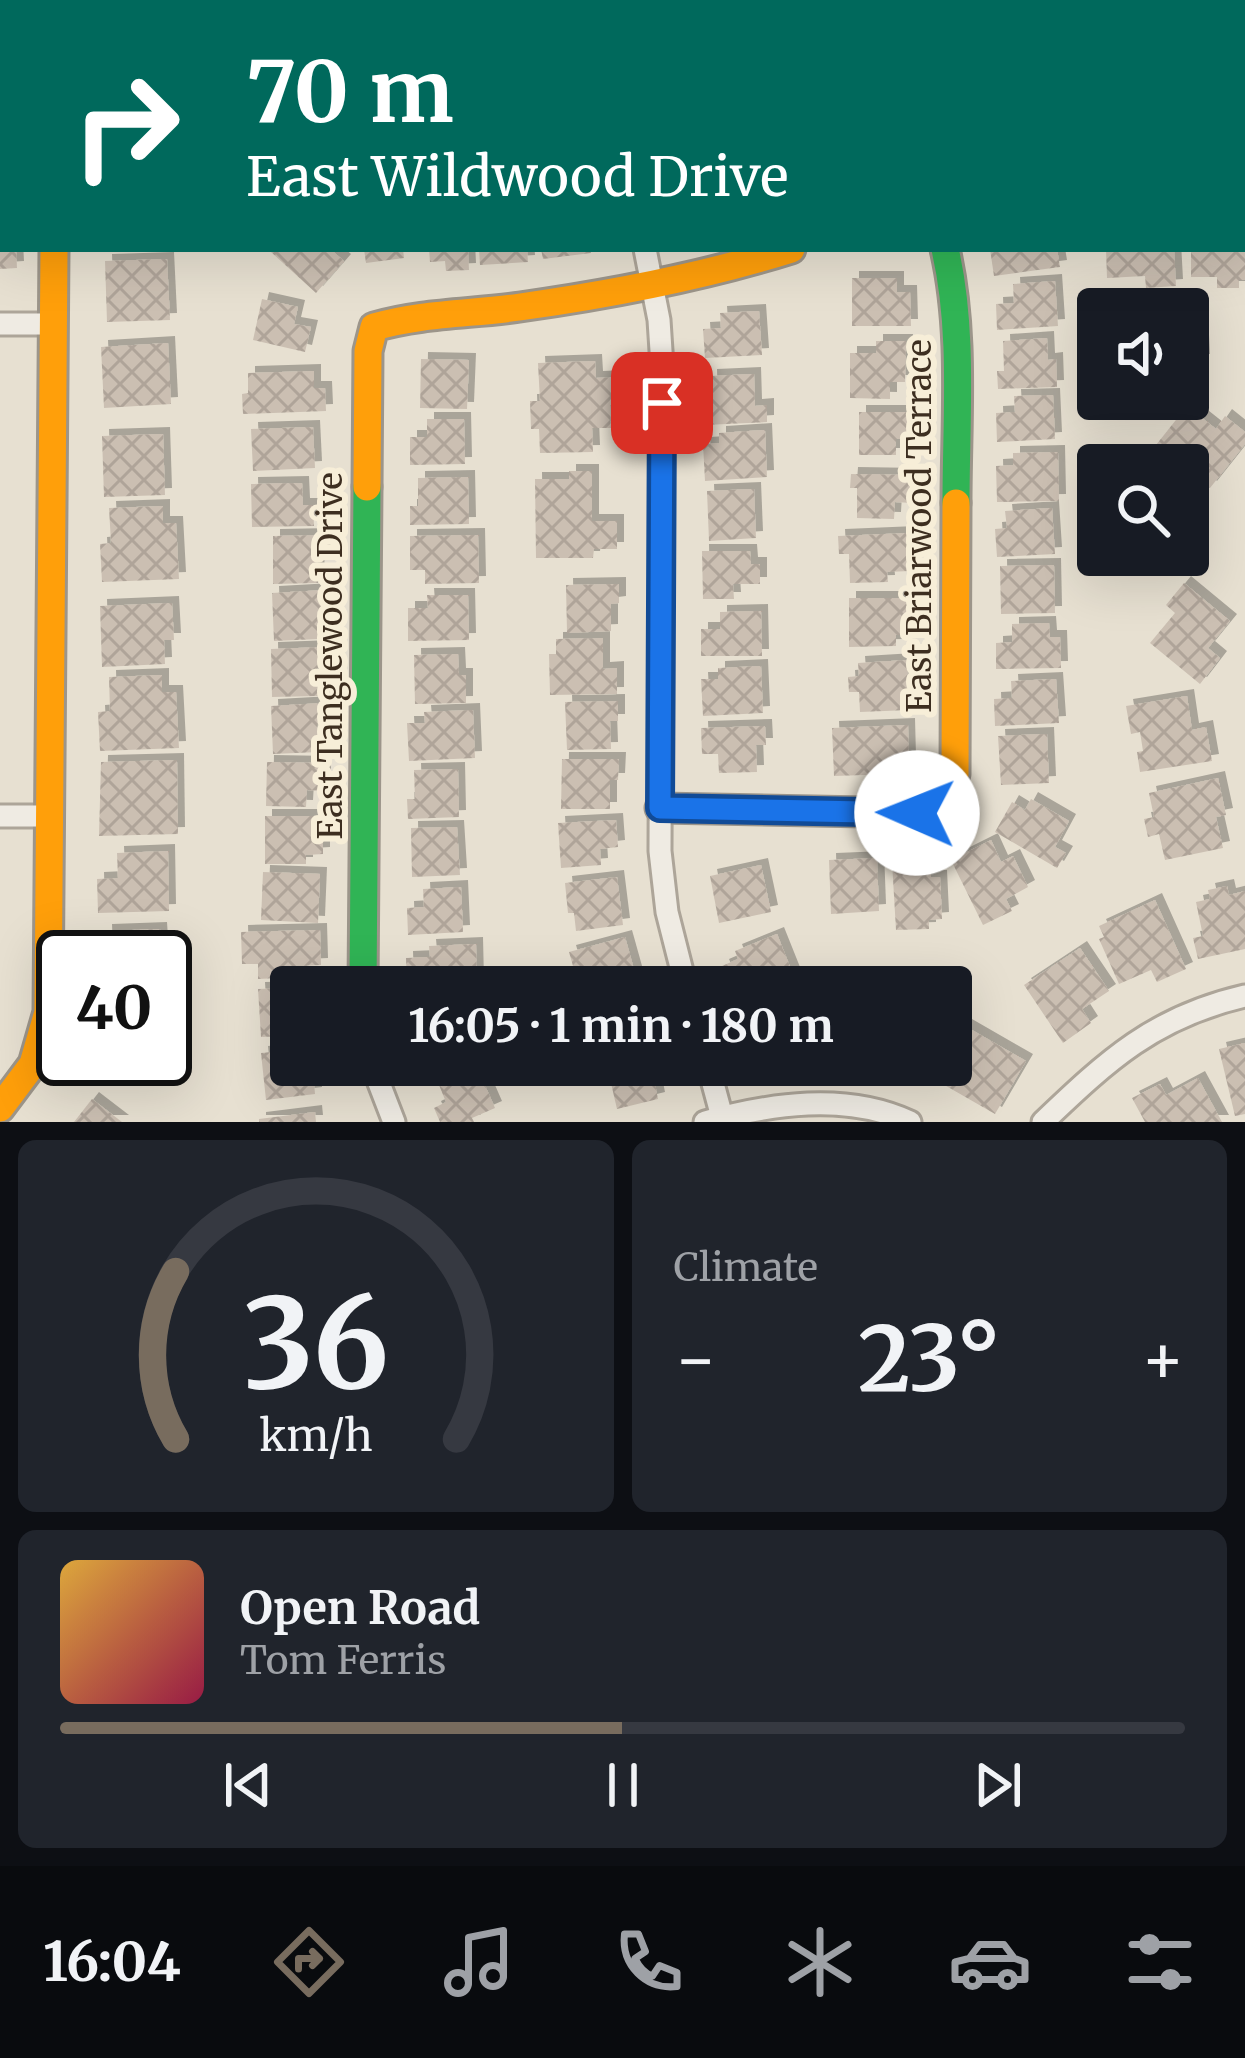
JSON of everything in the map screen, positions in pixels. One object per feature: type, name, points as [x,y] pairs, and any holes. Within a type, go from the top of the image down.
[{"type":"street","points":[[0,1108],[27,1076],[45,1043],[54,252]]},
{"type":"street","points":[[646,252],[662,366],[663,889],[681,966]]},
{"type":"street","points":[[652,286],[780,252]]},
{"type":"street","name":"East Briarwood Terrace","points":[[660,808],[917,813],[947,804],[955,774],[956,333],[954,288],[946,252]]},
{"type":"street","name":"East Tanglewood Drive","points":[[363,966],[368,352],[374,327],[403,317],[500,310],[652,286]]},
{"type":"street","points":[[0,324],[52,324]]},
{"type":"street","points":[[0,815],[50,816]]},
{"type":"street","points":[[1043,1122],[1136,1039],[1168,1022],[1245,996]]},
{"type":"street","points":[[380,1086],[394,1122]]},
{"type":"street","points":[[710,1086],[713,1120],[787,1103],[892,1113],[910,1122]]},
{"type":"building","points":[[0,252],[16,252],[17,268],[0,269]]},
{"type":"building","points":[[271,252],[334,252],[344,261],[316,293]]},
{"type":"building","points":[[364,252],[403,252],[404,258],[366,263]]},
{"type":"building","points":[[429,252],[468,252],[469,270],[446,271],[445,261],[430,262]]},
{"type":"building","points":[[479,252],[527,252],[528,262],[480,265]]},
{"type":"building","points":[[542,252],[591,252],[591,253],[543,259]]},
{"type":"building","points":[[990,252],[1058,252],[1060,267],[994,276]]},
{"type":"building","points":[[1106,252],[1174,252],[1176,286],[1146,288],[1145,276],[1107,278]]},
{"type":"building","points":[[1191,252],[1245,252],[1245,280],[1239,280],[1239,288],[1217,288],[1217,277],[1191,277]]},
{"type":"building","points":[[167,259],[170,320],[107,322],[105,261]]},
{"type":"building","points":[[852,278],[897,278],[897,292],[910,292],[911,326],[852,326]]},
{"type":"building","points":[[1055,281],[1058,326],[997,330],[996,304],[1014,303],[1013,284]]},
{"type":"building","points":[[262,299],[298,307],[294,324],[311,327],[305,352],[253,340]]},
{"type":"building","points":[[759,311],[762,355],[705,358],[703,329],[721,328],[720,313]]},
{"type":"building","points":[[1047,338],[1048,360],[1056,359],[1057,387],[998,389],[997,371],[1004,371],[1003,341]]},
{"type":"building","points":[[876,341],[906,341],[905,382],[890,382],[890,399],[850,398],[850,353],[876,353]]},
{"type":"building","points":[[168,343],[171,404],[104,408],[101,347]]},
{"type":"building","points":[[421,359],[469,360],[467,409],[420,408]]},
{"type":"building","points":[[595,361],[596,378],[619,377],[620,405],[610,405],[611,428],[592,428],[593,452],[540,453],[539,429],[531,429],[530,401],[540,401],[538,363]]},
{"type":"building","points":[[314,371],[314,388],[325,388],[326,411],[243,414],[248,373]]},
{"type":"building","points":[[754,374],[755,406],[767,405],[767,422],[705,425],[704,407],[711,407],[710,376]]},
{"type":"building","points":[[1053,395],[1055,439],[997,442],[996,413],[1015,412],[1014,396]]},
{"type":"building","points":[[859,412],[913,412],[913,439],[896,439],[896,455],[859,455]]},
{"type":"building","points":[[1225,416],[1245,432],[1245,444],[1210,488],[1209,444],[1157,444],[1176,420],[1205,420],[1216,429]]},
{"type":"building","points":[[427,419],[464,419],[465,464],[410,465],[410,437],[427,437]]},
{"type":"building","points":[[313,427],[315,468],[253,471],[251,429]]},
{"type":"building","points":[[765,430],[767,477],[705,481],[703,444],[719,443],[719,433]]},
{"type":"building","points":[[163,434],[165,495],[104,497],[102,436]]},
{"type":"building","points":[[1058,452],[1059,501],[997,502],[996,466],[1013,465],[1013,453]]},
{"type":"building","points":[[569,471],[592,471],[592,521],[617,521],[617,549],[594,549],[593,558],[536,558],[535,479],[569,479]]},
{"type":"building","points":[[851,474],[913,475],[912,503],[895,502],[894,519],[857,518],[857,488],[850,488]]},
{"type":"building","points":[[468,477],[469,524],[410,525],[410,506],[418,506],[418,478]]},
{"type":"building","points":[[302,483],[303,505],[313,505],[314,526],[252,527],[251,484]]},
{"type":"building","points":[[754,489],[756,538],[709,541],[707,491]]},
{"type":"building","points":[[163,506],[163,523],[176,523],[179,579],[102,582],[100,544],[111,543],[109,508]]},
{"type":"building","points":[[1052,508],[1055,554],[997,557],[995,529],[1007,528],[1005,511]]},
{"type":"building","points":[[909,533],[910,571],[887,572],[888,582],[850,583],[849,554],[839,554],[838,536]]},
{"type":"building","points":[[325,535],[326,557],[317,557],[318,583],[273,584],[273,536]]},
{"type":"building","points":[[478,535],[479,583],[425,584],[425,570],[410,570],[410,536]]},
{"type":"building","points":[[702,551],[750,551],[751,564],[760,564],[760,584],[733,584],[734,599],[703,599]]},
{"type":"building","points":[[1054,565],[1055,613],[1001,614],[1000,566]]},
{"type":"building","points":[[1184,583],[1230,621],[1208,648],[1220,658],[1200,684],[1150,643],[1175,613],[1166,605]]},
{"type":"building","points":[[619,584],[619,603],[611,604],[611,631],[567,633],[566,585]]},
{"type":"building","points":[[325,590],[326,610],[318,610],[319,639],[274,641],[272,593]]},
{"type":"building","points":[[427,595],[468,595],[469,640],[408,641],[408,608],[428,608]]},
{"type":"building","points":[[849,598],[911,598],[912,635],[896,635],[896,646],[849,647]]},
{"type":"building","points":[[172,603],[174,640],[164,640],[165,664],[102,667],[100,606]]},
{"type":"building","points":[[761,611],[762,656],[701,656],[701,629],[720,629],[720,612]]},
{"type":"building","points":[[1049,623],[1050,637],[1060,637],[1061,668],[996,669],[996,643],[1012,642],[1012,624]]},
{"type":"building","points":[[603,638],[603,669],[617,668],[617,694],[550,695],[549,654],[556,654],[556,639]]},
{"type":"building","points":[[325,647],[326,668],[317,668],[318,696],[272,697],[271,649]]},
{"type":"building","points":[[458,654],[459,675],[466,675],[466,703],[415,704],[414,655]]},
{"type":"building","points":[[907,660],[909,710],[860,712],[859,692],[849,692],[848,677],[859,676],[858,663]]},
{"type":"building","points":[[761,666],[763,713],[703,716],[701,679],[718,679],[718,668]]},
{"type":"building","points":[[162,675],[162,692],[176,692],[179,748],[100,751],[98,712],[110,711],[109,677]]},
{"type":"building","points":[[1056,679],[1059,723],[995,726],[994,699],[1012,698],[1011,681]]},
{"type":"building","points":[[1187,696],[1192,730],[1206,727],[1212,761],[1140,772],[1140,732],[1131,734],[1126,706]]},
{"type":"building","points":[[618,701],[618,721],[610,721],[611,749],[567,750],[565,702]]},
{"type":"building","points":[[324,703],[326,724],[317,724],[319,752],[273,754],[271,706]]},
{"type":"building","points":[[473,710],[475,758],[409,761],[407,723],[425,723],[424,712]]},
{"type":"building","points":[[908,725],[909,763],[895,763],[895,774],[834,776],[832,728]]},
{"type":"building","points":[[765,726],[766,745],[756,745],[757,772],[719,773],[718,754],[702,754],[701,728]]},
{"type":"building","points":[[1047,734],[1049,783],[1001,785],[998,736]]},
{"type":"building","points":[[562,759],[619,759],[618,780],[610,780],[610,809],[561,809]]},
{"type":"building","points":[[177,760],[178,834],[99,836],[101,762]]},
{"type":"building","points":[[267,762],[324,763],[324,791],[307,790],[306,807],[266,806]]},
{"type":"building","points":[[458,769],[459,817],[408,819],[407,799],[415,799],[414,770]]},
{"type":"building","points":[[1218,778],[1226,815],[1216,817],[1223,848],[1165,860],[1159,834],[1148,837],[1144,819],[1154,817],[1149,793]]},
{"type":"building","points":[[1031,799],[1069,821],[1055,847],[1066,853],[1057,868],[995,832],[1012,802],[1025,810]]},
{"type":"building","points":[[265,816],[323,816],[323,854],[306,855],[306,864],[265,864]]},
{"type":"building","points":[[616,820],[618,847],[600,849],[601,865],[561,868],[558,823]]},
{"type":"building","points":[[457,827],[460,875],[412,877],[411,828]]},
{"type":"building","points":[[991,840],[1001,862],[1013,856],[1028,887],[1006,899],[1012,911],[983,925],[951,860]]},
{"type":"building","points":[[168,851],[169,911],[98,913],[97,879],[118,878],[117,853]]},
{"type":"building","points":[[877,858],[879,911],[831,914],[829,860]]},
{"type":"building","points":[[930,860],[931,877],[940,877],[942,919],[929,920],[929,929],[896,930],[892,862]]},
{"type":"building","points":[[761,865],[771,912],[719,923],[710,876]]},
{"type":"building","points":[[263,872],[320,874],[318,923],[261,920]]},
{"type":"building","points":[[617,877],[623,925],[576,931],[574,913],[568,913],[565,883]]},
{"type":"building","points":[[1227,886],[1229,895],[1245,891],[1245,949],[1198,959],[1193,938],[1203,936],[1196,902],[1210,899],[1208,890]]},
{"type":"building","points":[[461,887],[463,932],[408,935],[407,908],[424,907],[423,889]]},
{"type":"building","points":[[1155,900],[1186,969],[1157,982],[1151,970],[1119,984],[1099,939],[1104,937],[1099,926]]},
{"type":"building","points":[[320,930],[321,965],[270,966],[270,978],[258,979],[258,964],[242,964],[241,932]]},
{"type":"building","points":[[777,934],[790,966],[722,966],[738,959],[735,951]]},
{"type":"building","points":[[625,937],[633,966],[573,966],[569,952]]},
{"type":"building","points":[[476,944],[477,966],[406,966],[406,958],[430,957],[429,946]]},
{"type":"building","points":[[1080,948],[1109,991],[1082,1009],[1091,1023],[1063,1043],[1024,985]]},
{"type":"building","points":[[258,989],[270,989],[270,1037],[261,1037]]},
{"type":"building","points":[[972,1030],[1026,1061],[995,1114],[946,1086],[972,1086]]},
{"type":"building","points":[[1245,1043],[1245,1114],[1235,1116],[1219,1049]]},
{"type":"building","points":[[270,1052],[270,1086],[314,1086],[315,1094],[266,1100],[261,1053]]},
{"type":"building","points":[[1198,1078],[1222,1122],[1145,1122],[1132,1098],[1160,1084],[1166,1095]]},
{"type":"building","points":[[439,1086],[485,1086],[495,1108],[472,1118],[474,1122],[440,1122],[434,1108],[446,1102]]},
{"type":"building","points":[[612,1086],[655,1086],[658,1099],[617,1109]]},
{"type":"building","points":[[92,1099],[122,1122],[74,1122]]},
{"type":"building","points":[[315,1112],[316,1122],[259,1122],[259,1119]]},
{"type":"traffic: fast","points":[[946,252],[957,343],[956,503]]},
{"type":"traffic: fast","points":[[363,966],[367,487]]},
{"type":"traffic: slow","points":[[0,1108],[33,1064],[48,1012],[54,252]]},
{"type":"traffic: slow","points":[[367,487],[368,351],[374,327],[623,290],[780,252]]},
{"type":"traffic: slow","points":[[660,808],[917,813],[947,804],[955,774],[956,503]]},
{"type":"route","points":[[662,403],[660,808],[917,813]]}]
